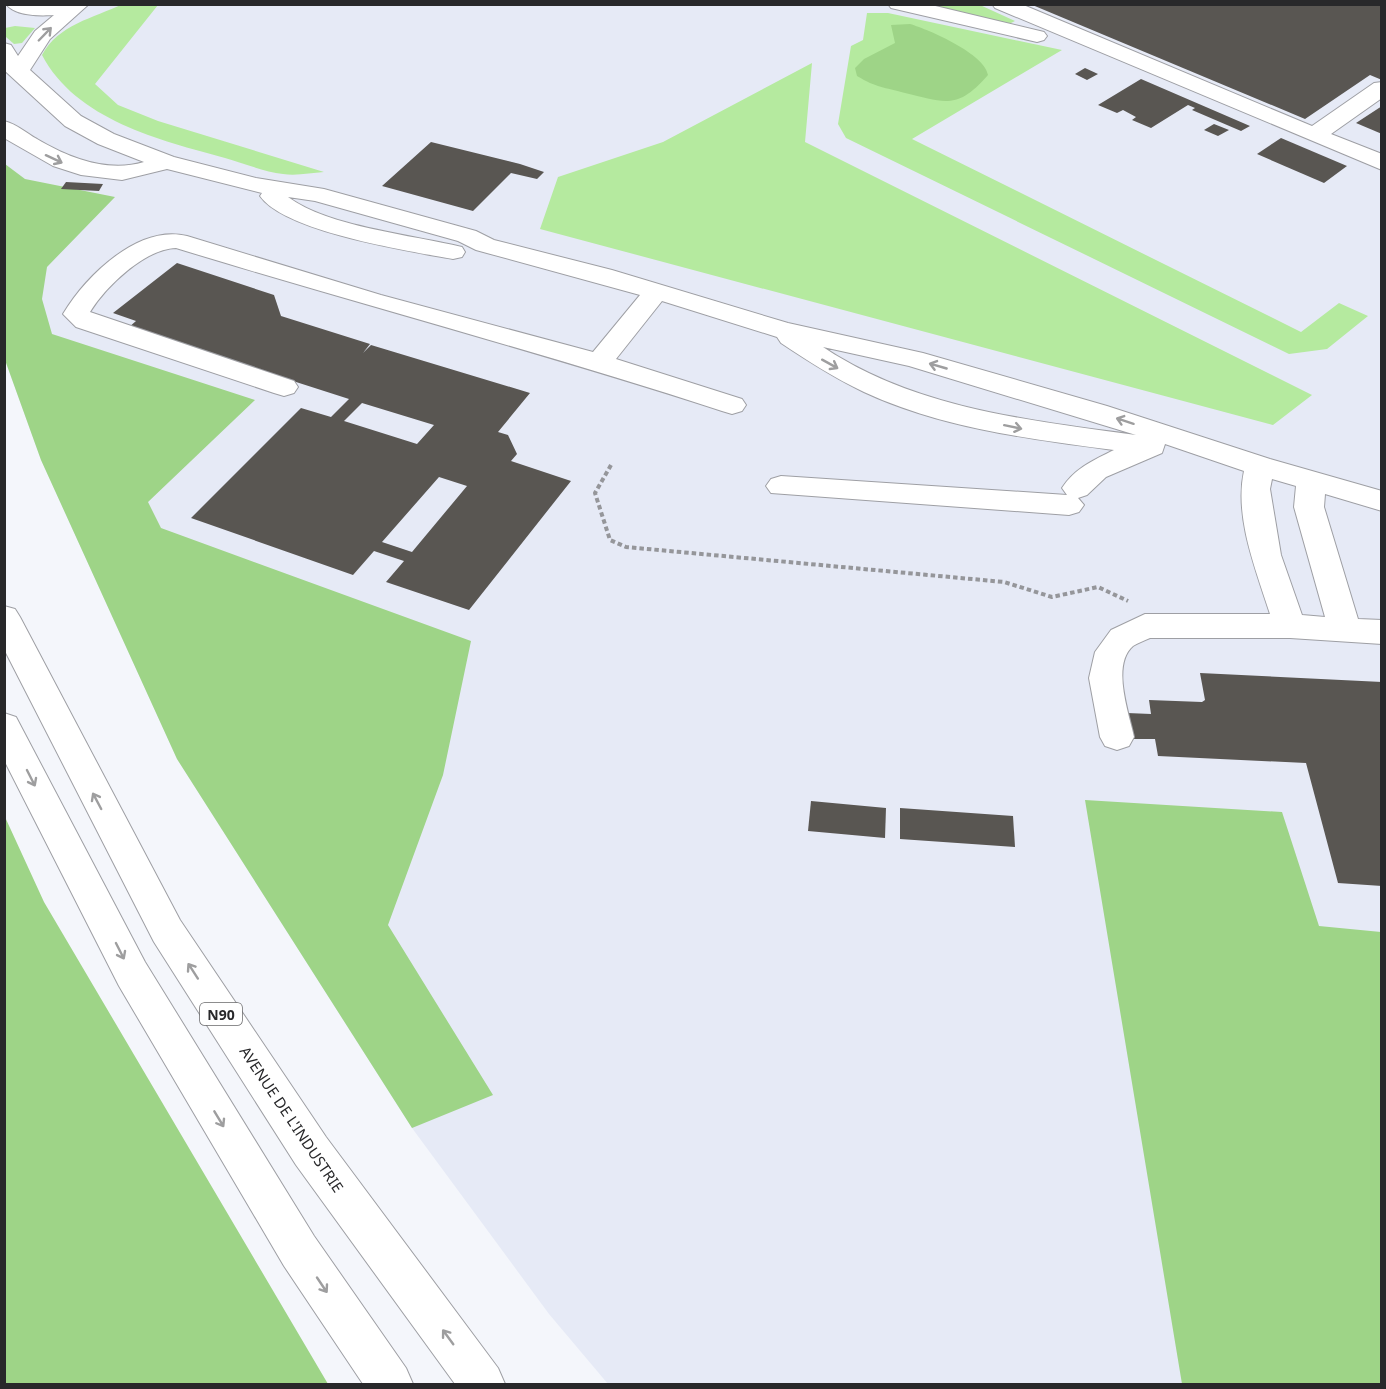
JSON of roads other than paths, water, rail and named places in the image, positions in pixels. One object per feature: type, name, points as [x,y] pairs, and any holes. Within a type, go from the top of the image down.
[{"type":"main road","points":[[4,10],[9,4]]},
{"type":"main road","points":[[16,4],[29,9],[61,9],[77,4]]},
{"type":"main road","points":[[19,69],[42,35],[77,4]]},
{"type":"main road","points":[[898,4],[1117,53]]},
{"type":"main road","points":[[1002,4],[1314,135],[1376,158]]},
{"type":"main road","points":[[4,49],[12,66],[19,69],[73,121],[106,139],[166,162],[255,185],[324,187],[477,227],[486,246]]},
{"type":"main road","points":[[1314,135],[1382,88]]},
{"type":"main road","points":[[4,128],[38,151],[72,168],[133,173],[166,162]]},
{"type":"main road","points":[[255,185],[293,212],[376,237],[448,253],[486,246],[657,291],[679,300],[782,330],[914,359],[1107,415],[1260,466],[1382,501]]},
{"type":"main road","points":[[284,387],[85,321],[76,314],[81,303],[93,290],[148,247],[164,241],[178,241],[372,300],[599,362],[732,405]]},
{"type":"main road","points":[[599,362],[657,291]]},
{"type":"main road","points":[[782,330],[816,356],[906,401],[1021,429],[1149,445],[1260,466]]},
{"type":"main road","points":[[781,486],[1073,497],[1096,470],[1149,445]]},
{"type":"main road","points":[[1260,466],[1255,489],[1266,555],[1290,627]]},
{"type":"main road","points":[[1311,481],[1309,507],[1346,630]]},
{"type":"main road","name":"AVENUE DE L'INDUSTRIE","points":[[4,617],[85,777],[167,931],[311,1151],[482,1384]]},
{"type":"main road","points":[[1117,736],[1105,678],[1111,652],[1122,638],[1145,626],[1290,627],[1382,632]]},
{"type":"main road","points":[[4,726],[132,974],[299,1251],[390,1384]]}]
